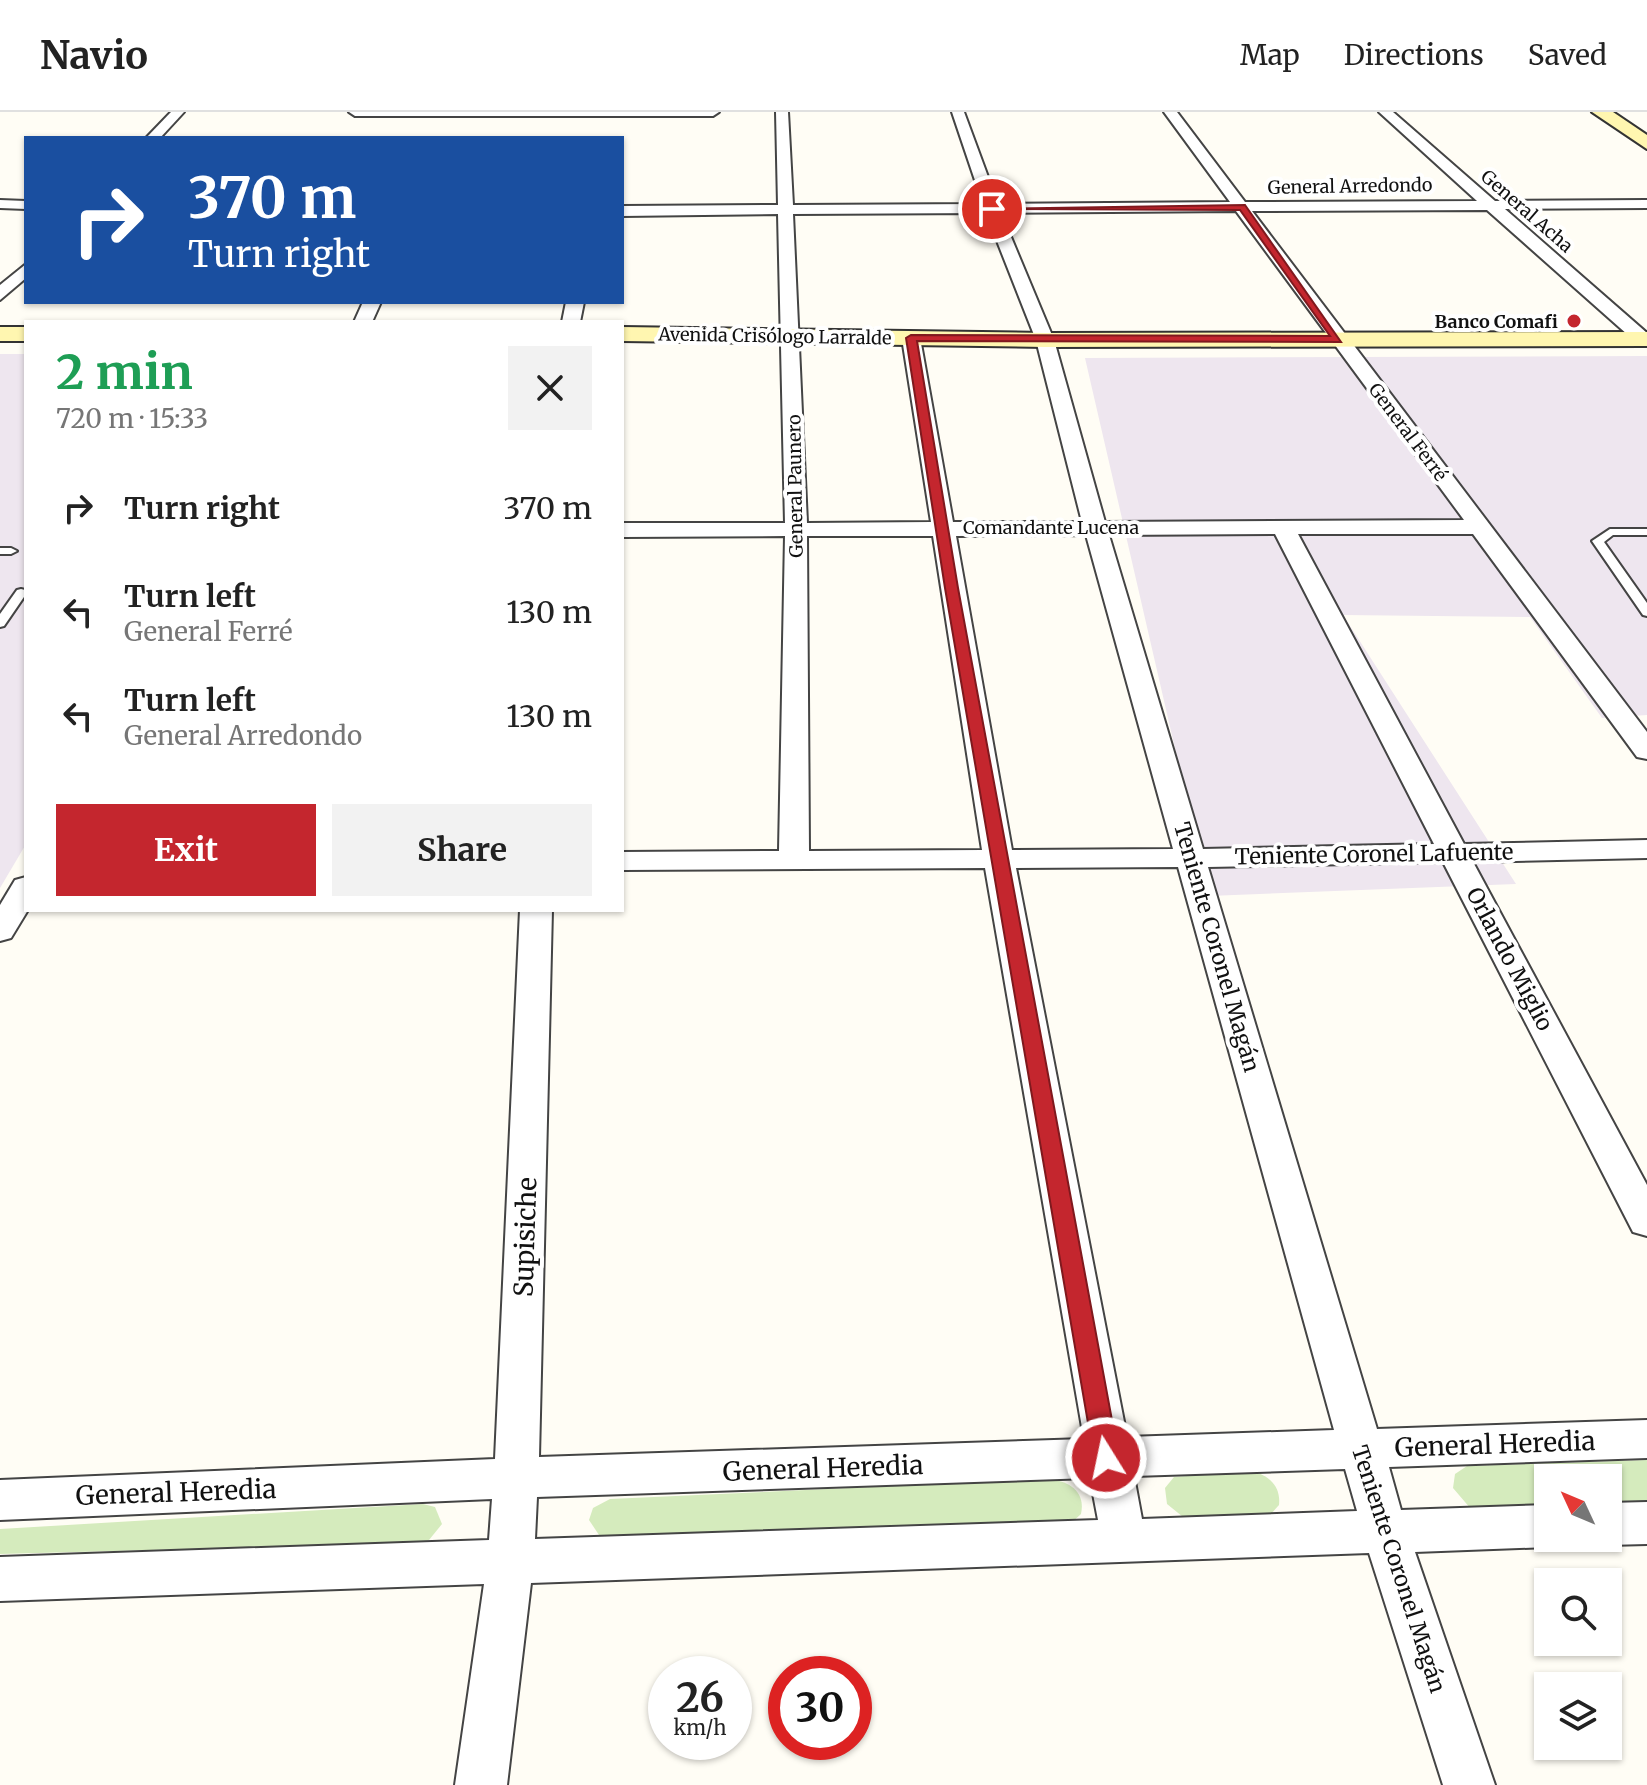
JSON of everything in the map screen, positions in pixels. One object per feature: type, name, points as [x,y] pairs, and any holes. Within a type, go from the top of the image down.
[{"type":"main road","points":[[1601,112],[1647,143]]},
{"type":"main road","points":[[0,334],[24,334]]},
{"type":"main road","name":"Avenida Crisólogo Larralde","points":[[624,334],[1045,340],[1645,339]]},
{"type":"street","points":[[155,136],[178,112]]},
{"type":"street","points":[[355,112],[459,117],[620,117],[713,112]]},
{"type":"street","name":"General Paunero","points":[[782,112],[792,337],[796,529],[794,859]]},
{"type":"street","name":"Teniente Coronel Magán","points":[[958,112],[992,209],[1045,340],[1095,527],[1385,1531],[1469,1785]]},
{"type":"street","name":"General Ferré","points":[[1170,112],[1647,751]]},
{"type":"street","name":"General Acha","points":[[1385,112],[1645,339]]},
{"type":"street","points":[[0,204],[24,205]]},
{"type":"street","name":"General Arredondo","points":[[624,211],[1647,204]]},
{"type":"street","points":[[0,295],[24,271]]},
{"type":"street","points":[[911,338],[999,860],[1106,1458],[1124,1541]]},
{"type":"street","name":"Comandante Lucena","points":[[624,530],[1479,527]]},
{"type":"street","name":"Orlando Miglio","points":[[1283,528],[1647,1221]]},
{"type":"street","name":"Teniente Coronel Lafuente","points":[[624,861],[1192,858],[1647,849]]},
{"type":"street","points":[[0,931],[24,890]]},
{"type":"street","name":"Supisiche","points":[[510,1564],[516,1478],[536,912]]},
{"type":"street","name":"General Heredia","points":[[3,1496],[1647,1439]]},
{"type":"street","points":[[1622,1524],[1647,1523]]},
{"type":"street","points":[[0,1579],[510,1564],[1534,1526]]},
{"type":"street","points":[[481,1785],[510,1564]]},
{"type":"lane","points":[[1647,532],[1610,532],[1598,541],[1647,612]]},
{"type":"lane","points":[[0,623],[21,593]]},
{"type":"shaded area","points":[[0,354],[24,354],[24,847],[0,888]]},
{"type":"shaded area","points":[[1647,356],[1647,715],[1602,718],[1530,617],[1343,615],[1516,884],[1209,896],[1085,358]]},
{"type":"green space","points":[[1647,1460],[1647,1507],[1622,1508],[1622,1464],[1534,1464],[1534,1510],[1471,1509],[1453,1488],[1455,1474],[1467,1466]]},
{"type":"green space","points":[[1251,1471],[1263,1475],[1278,1492],[1279,1505],[1269,1516],[1188,1521],[1167,1504],[1165,1488],[1174,1477]]},
{"type":"green space","points":[[1047,1479],[1068,1484],[1081,1499],[1081,1514],[1069,1525],[612,1538],[599,1535],[589,1520],[593,1508],[610,1499]]},
{"type":"green space","points":[[423,1504],[435,1507],[442,1524],[429,1540],[421,1543],[0,1554],[0,1529]]},
{"type":"place","name":"Banco Comafi","points":[[1574,321]]},
{"type":"route","points":[[992,209],[1242,207],[1338,339],[911,338],[941,528],[1106,1458]]}]
